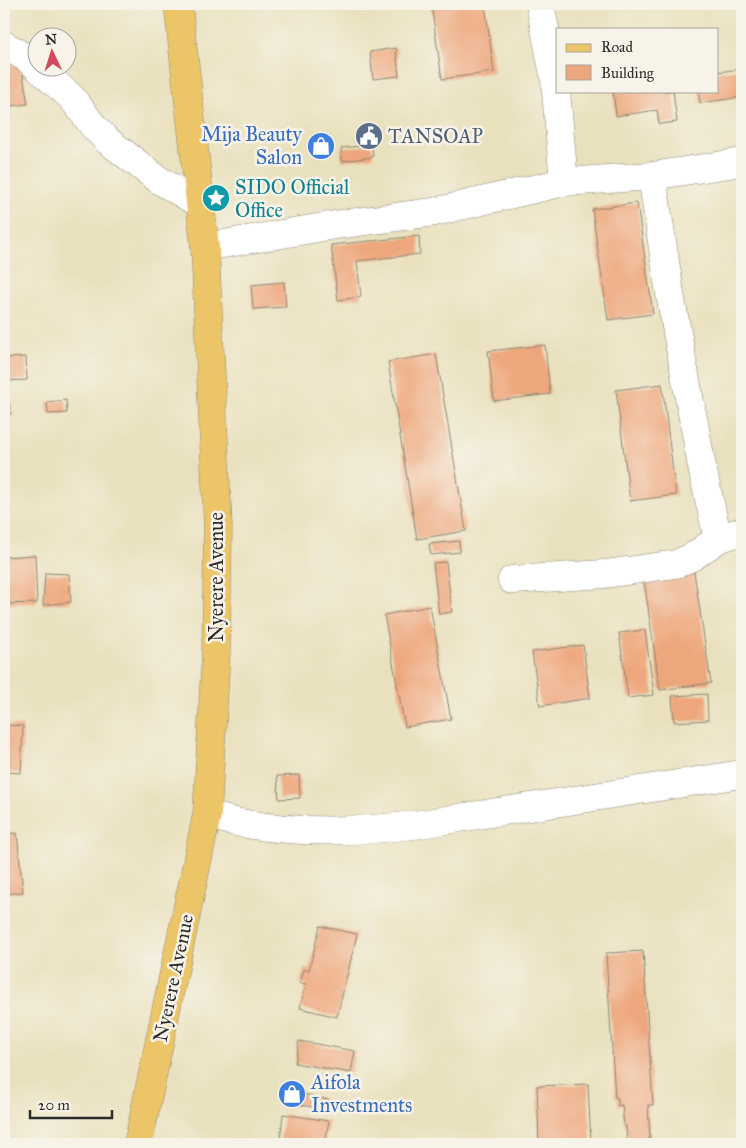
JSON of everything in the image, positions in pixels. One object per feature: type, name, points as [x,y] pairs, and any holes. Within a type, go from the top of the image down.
[{"type":"main road","name":"Nyerere Avenue","points":[[138,1144],[207,815],[216,651],[218,528],[205,246],[178,4]]},
{"type":"street","points":[[540,4],[556,91]]},
{"type":"street","points":[[4,45],[28,59]]},
{"type":"street","points":[[50,78],[72,98],[94,127],[108,141],[159,180],[200,204]]},
{"type":"street","points":[[556,92],[564,182]]},
{"type":"street","points":[[205,246],[335,224],[434,212],[564,182],[652,176],[742,162]]},
{"type":"street","points":[[512,580],[605,574],[676,564],[730,535],[703,472],[673,314],[652,176]]},
{"type":"street","points":[[207,815],[241,823],[313,831],[380,829],[742,774]]},
{"type":"building","points":[[431,4],[485,4],[494,72],[442,79]]},
{"type":"building","points":[[396,48],[399,76],[373,79],[370,52]]},
{"type":"building","points":[[21,63],[28,104],[4,107],[4,66]]},
{"type":"building","points":[[742,69],[742,97],[700,103],[699,92],[718,92],[718,72]]},
{"type":"building","points":[[613,92],[673,92],[677,122],[659,124],[657,110],[616,116]]},
{"type":"building","points":[[372,145],[373,157],[342,161],[341,148]]},
{"type":"building","points":[[637,203],[653,314],[608,320],[592,209]]},
{"type":"building","points":[[419,236],[420,254],[357,261],[361,297],[338,300],[331,245]]},
{"type":"building","points":[[284,282],[286,307],[253,309],[251,285]]},
{"type":"building","points":[[545,345],[550,394],[494,401],[488,351]]},
{"type":"building","points":[[436,354],[466,531],[417,539],[388,362]]},
{"type":"building","points":[[26,357],[27,380],[4,381],[4,358]]},
{"type":"building","points":[[662,384],[676,495],[630,501],[616,390]]},
{"type":"building","points":[[4,385],[6,385],[11,414],[4,415]]},
{"type":"building","points":[[66,400],[67,413],[48,414],[47,402]]},
{"type":"building","points":[[459,541],[460,552],[431,555],[429,544]]},
{"type":"building","points":[[35,555],[37,603],[4,604],[4,557]]},
{"type":"building","points":[[446,562],[452,612],[439,614],[433,563]]},
{"type":"building","points":[[694,572],[711,683],[660,690],[644,580]]},
{"type":"building","points":[[45,573],[69,574],[71,602],[43,605]]},
{"type":"building","points":[[430,606],[451,719],[405,727],[384,615]]},
{"type":"building","points":[[645,630],[654,695],[628,698],[619,633]]},
{"type":"building","points":[[583,645],[590,698],[540,706],[532,652]]},
{"type":"building","points":[[707,694],[708,720],[674,722],[672,696]]},
{"type":"building","points":[[4,725],[23,726],[21,773],[4,772]]},
{"type":"building","points":[[299,775],[300,798],[279,799],[277,776]]},
{"type":"building","points":[[17,833],[23,892],[4,894],[4,834]]},
{"type":"building","points":[[320,926],[357,934],[337,1017],[300,1008],[306,984],[300,983],[304,969],[309,970]]},
{"type":"building","points":[[643,951],[653,1105],[648,1105],[650,1139],[648,1139],[648,1144],[627,1144],[622,1105],[618,1106],[618,1098],[615,1098],[606,953]]},
{"type":"building","points":[[299,1041],[355,1051],[351,1073],[295,1063]]},
{"type":"building","points":[[588,1084],[591,1144],[539,1144],[537,1086]]},
{"type":"building","points":[[296,1092],[332,1101],[330,1111],[293,1103]]},
{"type":"building","points":[[283,1114],[329,1121],[325,1144],[280,1141]]},
{"type":"place","name":"TANSOAP","points":[[369,136]]},
{"type":"place","name":"Mija Beauty Salon","points":[[321,146]]},
{"type":"place","name":"SIDO Official Office","points":[[216,198]]},
{"type":"place","name":"Aifola Investments","points":[[292,1094]]}]
